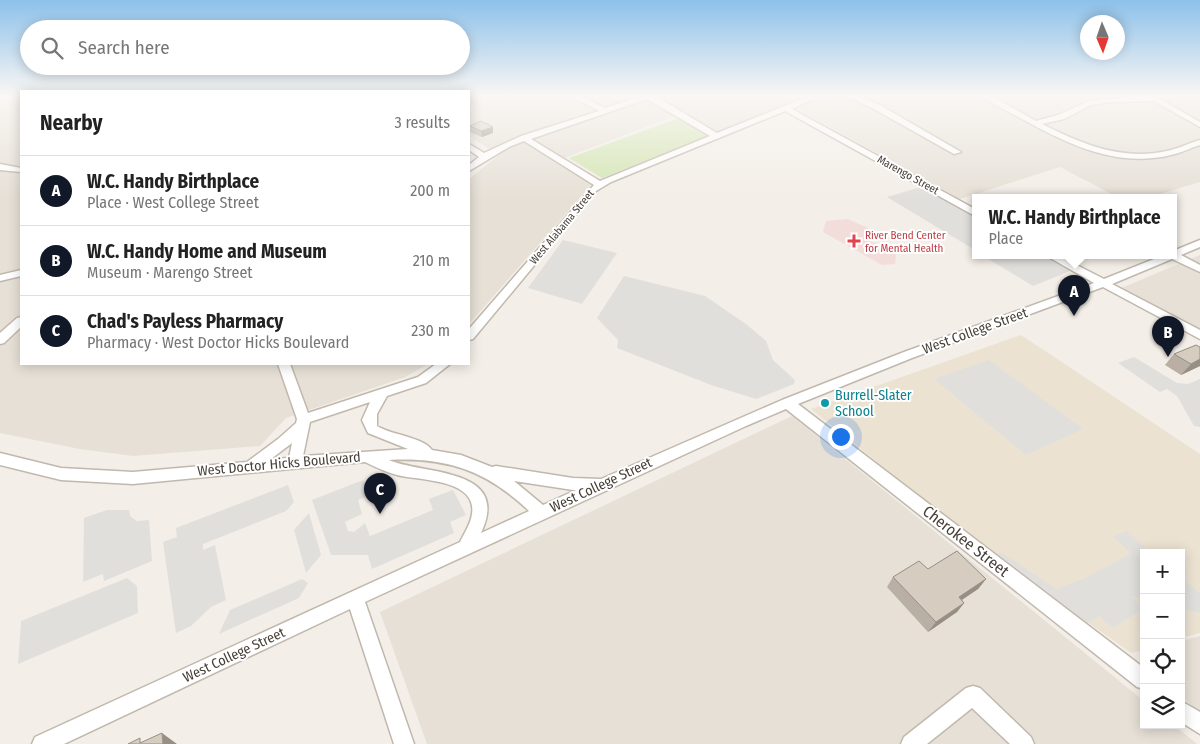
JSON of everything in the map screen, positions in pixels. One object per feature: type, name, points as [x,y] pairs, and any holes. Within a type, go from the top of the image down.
[{"type":"street","points":[[470,168],[499,148],[549,130]]},
{"type":"street","points":[[705,130],[717,137]]},
{"type":"street","name":"West Alabama Street","points":[[470,335],[587,195],[600,185],[735,130]]},
{"type":"street","name":"Marengo Street","points":[[824,130],[972,211]]},
{"type":"street","points":[[917,130],[956,152]]},
{"type":"street","points":[[1050,130],[1079,145],[1119,157],[1139,159],[1155,157],[1200,142]]},
{"type":"street","points":[[524,138],[600,185]]},
{"type":"street","points":[[470,147],[484,157]]},
{"type":"street","points":[[0,168],[20,170]]},
{"type":"street","name":"West College Street","points":[[1177,253],[1200,244]]},
{"type":"street","points":[[1177,258],[1200,269]]},
{"type":"street","points":[[1057,259],[1200,335]]},
{"type":"street","name":"West College Street","points":[[42,744],[602,484],[787,403],[916,352],[1102,284],[1162,259]]},
{"type":"street","points":[[0,278],[20,273]]},
{"type":"street","points":[[0,340],[20,322]]},
{"type":"street","points":[[284,365],[304,422],[295,461]]},
{"type":"street","points":[[250,466],[283,443],[304,422],[422,380],[443,365]]},
{"type":"street","points":[[382,394],[373,406],[369,416],[370,425],[376,433],[402,441],[432,454]]},
{"type":"street","name":"Cherokee Street","points":[[787,403],[1140,677]]},
{"type":"street","name":"West Doctor Hicks Boulevard","points":[[0,459],[61,474],[133,478],[295,461],[404,453],[432,454],[463,460],[508,482],[541,513]]},
{"type":"street","points":[[366,456],[395,468],[437,475],[462,484],[476,495],[480,511],[466,547]]},
{"type":"street","points":[[486,471],[573,484],[602,484]]},
{"type":"street","points":[[355,599],[404,744]]},
{"type":"street","points":[[911,744],[973,695],[1024,744]]},
{"type":"street","points":[[1185,713],[1200,724]]},
{"type":"shaded area","points":[[0,130],[20,130],[20,365],[426,365],[405,377],[286,418],[260,446],[133,456],[80,449],[0,433]]},
{"type":"shaded area","points":[[470,130],[639,130],[554,162],[591,185],[470,323],[470,178],[499,155],[470,137]]},
{"type":"shaded area","points":[[713,130],[727,130],[719,133]]},
{"type":"shaded area","points":[[835,130],[1200,130],[1200,182],[1160,194],[1111,194],[1060,167],[960,199]]},
{"type":"shaded area","points":[[921,187],[972,215],[972,248],[887,197]]},
{"type":"shaded area","name":"River Bend Center for Mental Health","points":[[848,219],[868,228],[866,240],[880,245],[896,255],[895,264],[882,265],[823,232],[826,221]]},
{"type":"shaded area","points":[[563,240],[617,253],[582,304],[528,288]]},
{"type":"shaded area","points":[[1200,255],[1200,330],[1119,289]]},
{"type":"shaded area","points":[[989,259],[1049,259],[1070,271],[1033,286]]},
{"type":"shaded area","points":[[624,276],[705,296],[746,324],[766,341],[773,360],[795,380],[794,384],[756,399],[711,385],[617,348],[618,340],[597,318]]},
{"type":"shaded area","points":[[1021,335],[1200,454],[1200,633],[1185,637],[1185,549],[1140,549],[1140,651],[1131,653],[988,551],[811,409]]},
{"type":"shaded area","points":[[1134,357],[1177,383],[1188,384],[1200,379],[1200,427],[1194,426],[1177,396],[1167,389],[1160,392],[1118,363]]},
{"type":"shaded area","points":[[989,360],[1083,429],[1026,455],[934,379]]},
{"type":"shaded area","points":[[792,416],[1140,698],[1140,729],[1179,729],[1197,744],[427,744],[380,612]]},
{"type":"shaded area","points":[[393,478],[396,485],[358,500],[362,514],[345,522],[348,531],[354,532],[365,523],[370,536],[433,510],[429,499],[453,490],[466,515],[450,522],[454,533],[372,569],[368,555],[331,555],[312,500],[363,480],[367,487]]},
{"type":"shaded area","points":[[288,485],[294,502],[286,511],[203,544],[203,550],[215,545],[226,600],[211,607],[191,626],[176,633],[163,542],[177,537],[176,528]]},
{"type":"shaded area","points":[[107,510],[129,510],[130,516],[137,521],[149,520],[152,561],[104,581],[103,574],[83,582],[84,518]]},
{"type":"shaded area","points":[[309,513],[321,555],[306,573],[294,530]]},
{"type":"shaded area","points":[[1126,531],[1146,549],[1140,549],[1140,598],[1131,596],[1140,604],[1140,611],[1113,628],[1099,616],[1086,624],[991,555],[1003,553],[1056,589],[1086,578],[1131,553],[1113,537]]},
{"type":"shaded area","points":[[127,578],[137,586],[138,613],[18,664],[21,621]]},
{"type":"shaded area","points":[[302,579],[308,583],[299,598],[219,634],[230,610]]},
{"type":"shaded area","points":[[1185,581],[1200,593],[1200,613],[1185,609]]},
{"type":"shaded area","points":[[1200,636],[1200,712],[1185,700],[1185,640]]},
{"type":"green space","points":[[647,130],[698,130],[708,136],[602,178],[569,158]]},
{"type":"building","points":[[1196,345],[1200,347],[1200,359],[1191,364],[1174,354]]},
{"type":"building","points":[[957,551],[986,579],[959,597],[964,603],[936,622],[893,577],[919,561],[928,569]]},
{"type":"building","points":[[162,733],[163,744],[128,744],[140,738],[140,743]]},
{"type":"place","name":"River Bend Center for Mental Health","points":[[854,241]]},
{"type":"place","name":"W.C. Handy Birthplace","points":[[1074,316]]},
{"type":"place","name":"W.C. Handy Home and Museum","points":[[1168,357]]},
{"type":"place","name":"Burrell-Slater School","points":[[825,403]]},
{"type":"place","name":"Chad's Payless Pharmacy","points":[[380,514]]}]
